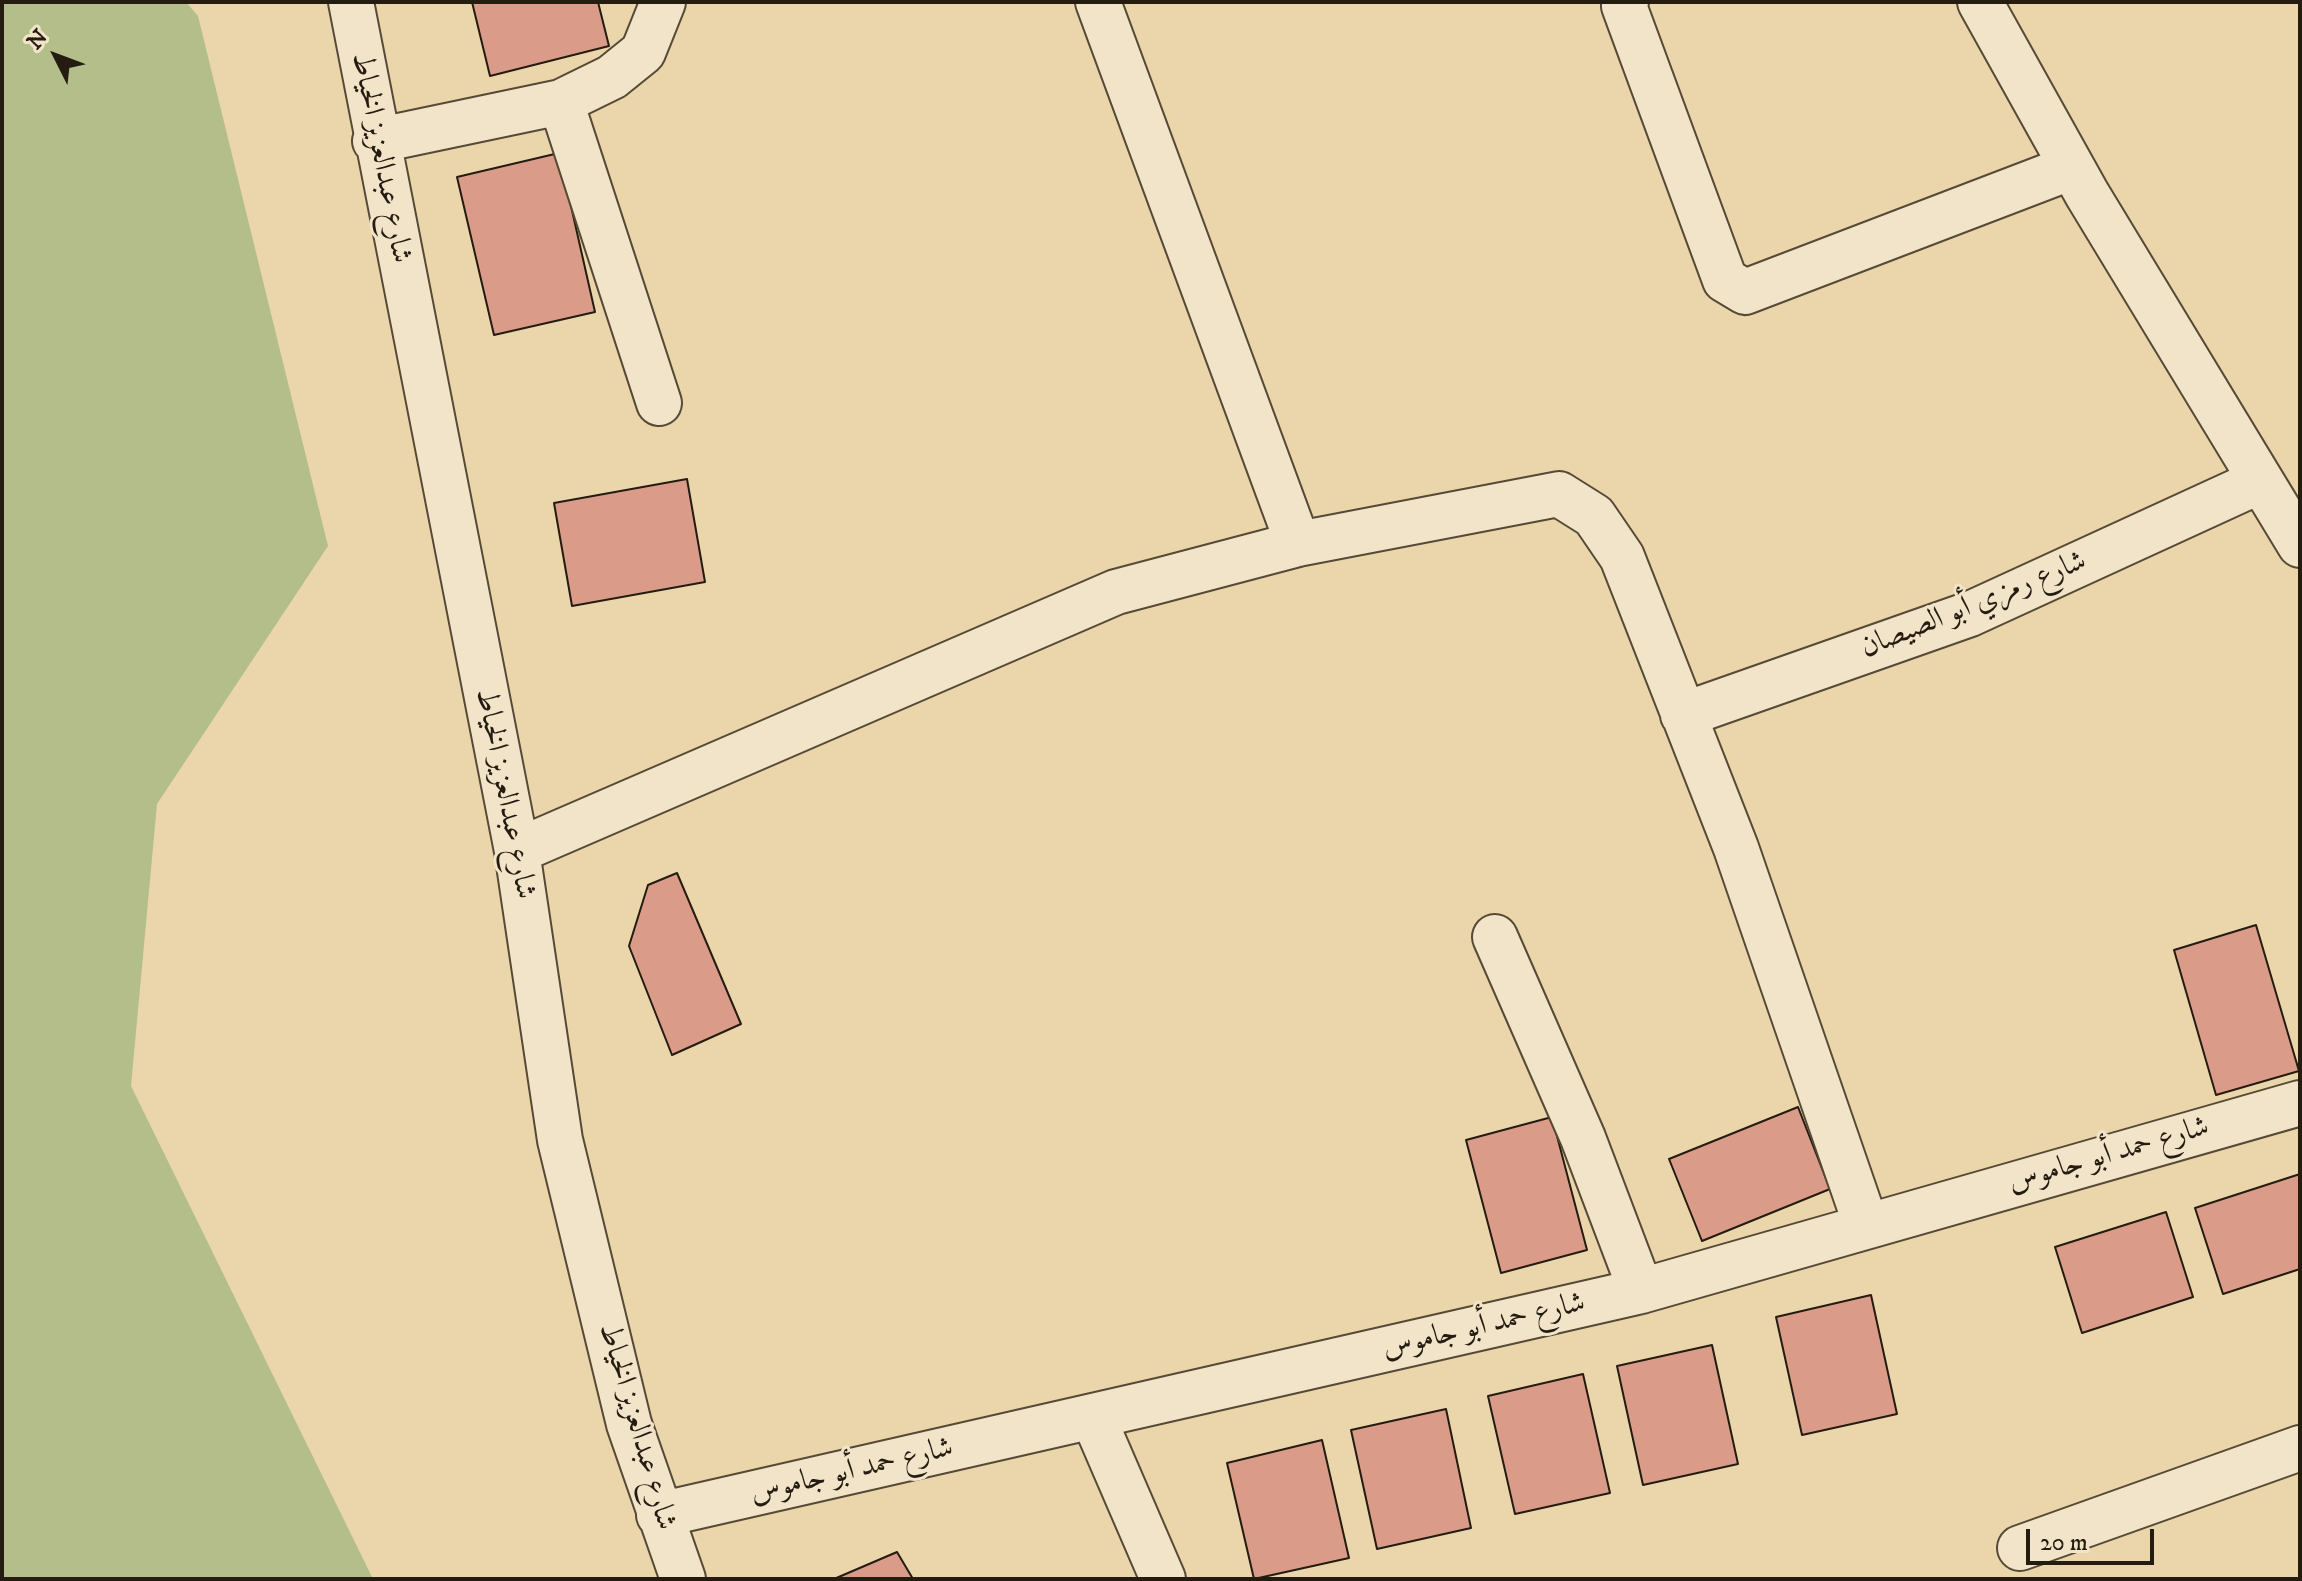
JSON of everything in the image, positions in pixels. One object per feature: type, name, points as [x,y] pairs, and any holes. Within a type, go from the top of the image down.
[{"type":"street","name":"شارع عبدالعزيز الخياط","points":[[351,2],[375,141],[517,851],[560,1140],[629,1424],[683,1579]]},
{"type":"street","points":[[375,141],[561,102],[612,77],[643,52],[663,2]]},
{"type":"street","points":[[1098,2],[1298,544]]},
{"type":"street","points":[[1626,2],[1629,20],[1725,280],[1745,292],[2072,167]]},
{"type":"street","points":[[1980,2],[2072,167],[2300,545]]},
{"type":"street","points":[[561,102],[659,403]]},
{"type":"street","name":"شارع رمزي أبو الصيصان","points":[[1683,715],[1970,614],[2260,481]]},
{"type":"street","points":[[517,851],[1116,592],[1298,544],[1559,494],[1594,516],[1622,557],[1736,848],[1866,1225]]},
{"type":"street","points":[[1495,937],[1565,1094],[1641,1291]]},
{"type":"street","name":"شارع حمد أبو جاموس","points":[[659,1515],[1641,1291],[2300,1103]]},
{"type":"street","points":[[1093,1417],[1163,1579]]},
{"type":"street","points":[[2020,1548],[2300,1448]]},
{"type":"green space","points":[[2,2],[186,2],[198,16],[328,546],[157,804],[131,1086],[373,1579],[2,1579]]},
{"type":"building","points":[[472,2],[598,2],[609,46],[490,76]]},
{"type":"building","points":[[559,153],[595,312],[494,335],[457,177]]},
{"type":"building","points":[[687,479],[705,582],[572,606],[554,503]]},
{"type":"building","points":[[677,873],[741,1024],[672,1055],[629,946],[648,885]]},
{"type":"building","points":[[2256,925],[2299,1071],[2216,1095],[2174,950]]},
{"type":"building","points":[[1798,1107],[1830,1189],[1702,1241],[1669,1159]]},
{"type":"building","points":[[1552,1117],[1587,1250],[1501,1273],[1466,1140]]},
{"type":"building","points":[[2300,1174],[2300,1269],[2223,1294],[2195,1208]]},
{"type":"building","points":[[2166,1212],[2193,1297],[2082,1333],[2055,1247]]},
{"type":"building","points":[[1871,1295],[1897,1414],[1802,1435],[1776,1317]]},
{"type":"building","points":[[1712,1345],[1738,1464],[1643,1485],[1617,1366]]},
{"type":"building","points":[[1583,1374],[1610,1493],[1515,1514],[1488,1396]]},
{"type":"building","points":[[1446,1409],[1471,1528],[1377,1549],[1351,1430]]},
{"type":"building","points":[[1322,1440],[1349,1558],[1254,1579],[1227,1463]]},
{"type":"building","points":[[897,1552],[913,1579],[834,1579]]}]
